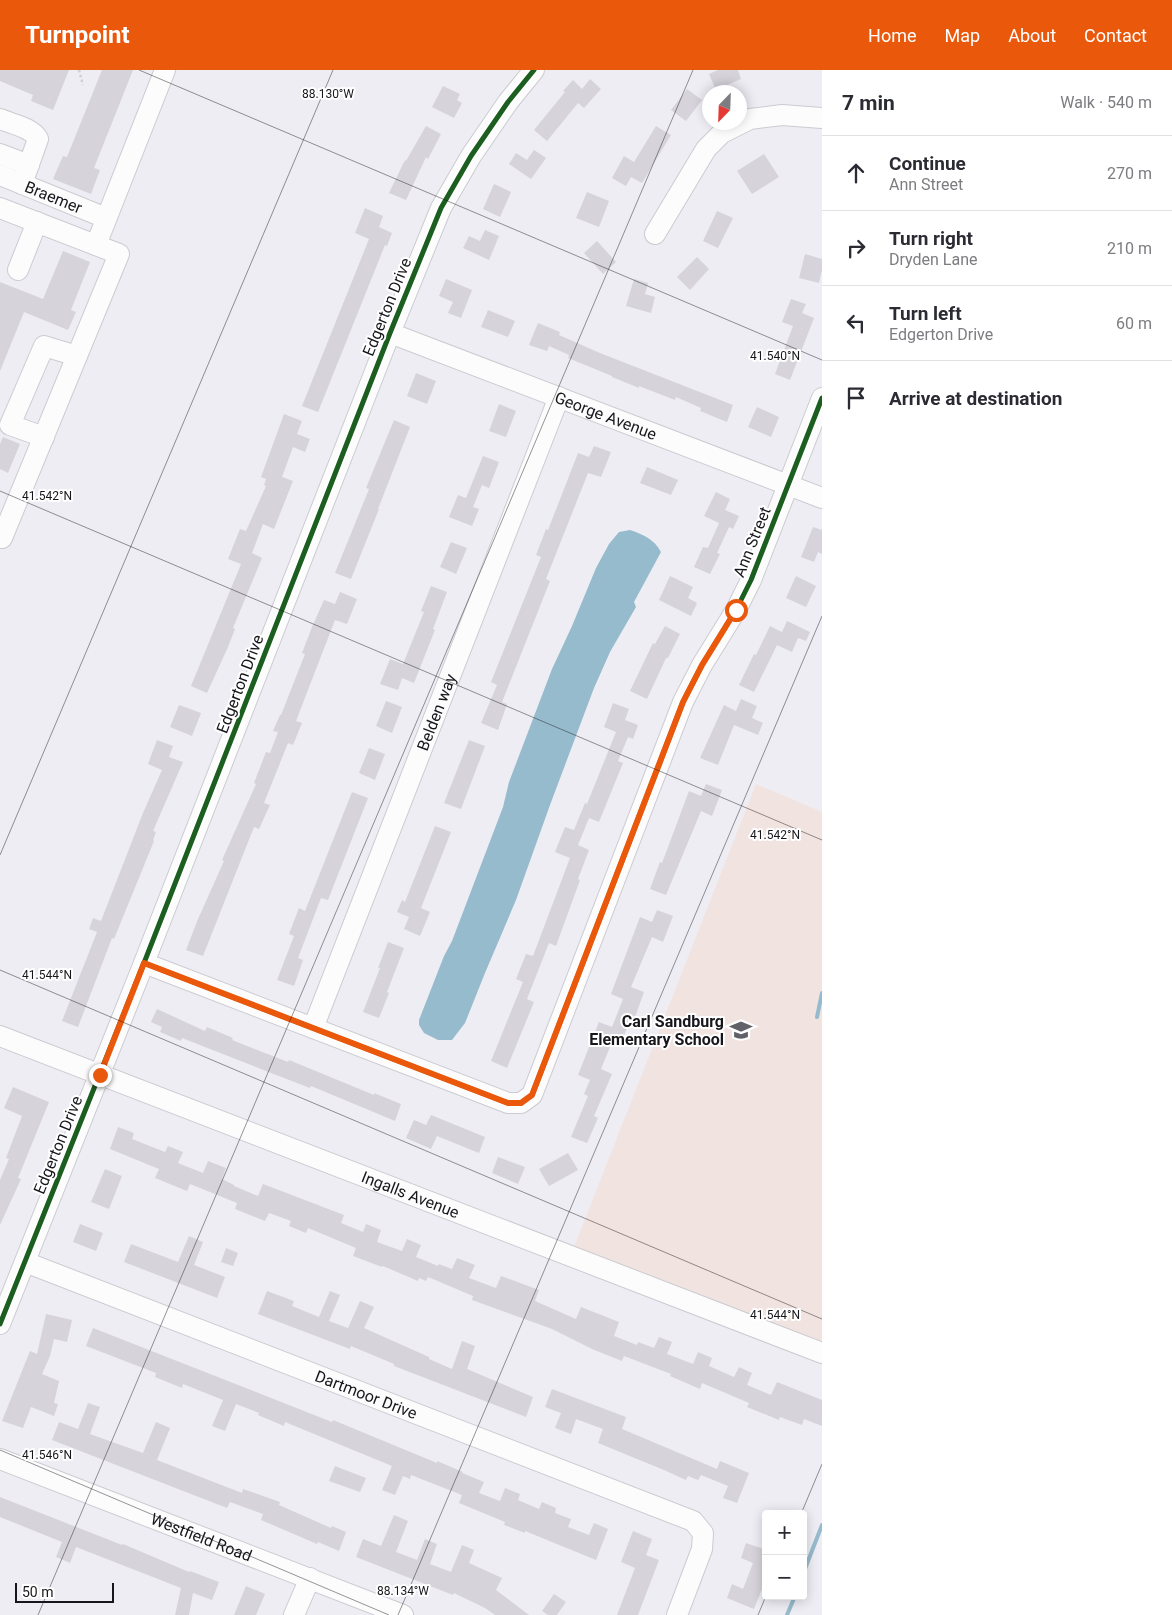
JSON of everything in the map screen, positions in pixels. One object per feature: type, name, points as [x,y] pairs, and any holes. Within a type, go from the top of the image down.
[{"type":"street","points":[[96,245],[165,70]]},
{"type":"street","name":"Edgerton Drive","points":[[0,1324],[100,1075],[390,332],[441,208],[471,156],[508,102],[534,70]]},
{"type":"street","points":[[655,234],[706,149],[722,133],[750,119],[782,115],[822,118]]},
{"type":"street","points":[[0,119],[36,134],[38,139],[38,144],[22,184]]},
{"type":"street","points":[[0,154],[29,165]]},
{"type":"street","name":"Braemer","points":[[0,175],[106,218]]},
{"type":"street","points":[[0,208],[120,254],[2,538],[0,537]]},
{"type":"street","points":[[18,270],[37,222]]},
{"type":"street","name":"George Avenue","points":[[390,332],[822,498]]},
{"type":"street","points":[[44,437],[10,425],[44,346],[77,356]]},
{"type":"street","name":"Belden way","points":[[313,1028],[559,397]]},
{"type":"street","name":"Ann Street","points":[[313,1028],[508,1103],[521,1103],[532,1095],[683,702],[702,665],[736,610],[751,580],[822,398]]},
{"type":"street","points":[[144,963],[313,1028]]},
{"type":"street","name":"Ingalls Avenue","points":[[0,1036],[822,1352]]},
{"type":"street","name":"Dartmoor Drive","points":[[25,1262],[693,1521],[703,1533],[702,1549],[677,1615]]},
{"type":"street","name":"Westfield Road","points":[[0,1459],[403,1615]]},
{"type":"street","points":[[294,1615],[310,1578]]},
{"type":"path","points":[[79,70],[83,85]]},
{"type":"shaded area","name":"Carl Sandburg Elementary School","points":[[756,784],[822,812],[822,1343],[574,1247]]},
{"type":"water","points":[[630,530],[648,538],[661,552],[634,602],[636,607],[610,652],[594,688],[516,900],[465,1023],[452,1040],[438,1040],[424,1033],[419,1025],[419,1020],[444,956],[452,941],[503,807],[509,782],[552,669],[596,568],[609,544],[619,532]]},
{"type":"building","points":[[0,70],[69,70],[53,110],[31,101],[33,95],[0,81]]},
{"type":"building","points":[[102,70],[133,70],[94,168],[100,170],[91,194],[53,179],[63,156],[67,157]]},
{"type":"building","points":[[718,70],[738,70],[741,79],[727,85],[714,85],[709,74]]},
{"type":"building","points":[[590,79],[601,89],[584,108],[578,103],[547,141],[534,130],[573,80],[582,89]]},
{"type":"building","points":[[443,86],[460,94],[457,100],[462,103],[454,118],[432,107]]},
{"type":"building","points":[[687,89],[702,100],[686,121],[671,110]]},
{"type":"building","points":[[426,126],[441,134],[428,159],[426,157],[406,200],[389,193],[405,160]]},
{"type":"building","points":[[656,126],[671,135],[642,183],[631,177],[626,186],[612,178],[624,156],[634,162]]},
{"type":"building","points":[[534,150],[546,158],[531,179],[509,164],[516,153],[527,160]]},
{"type":"building","points":[[764,154],[779,177],[752,194],[737,171]]},
{"type":"building","points":[[494,184],[511,192],[500,217],[483,209]]},
{"type":"building","points":[[587,192],[609,201],[599,227],[576,218]]},
{"type":"building","points":[[365,208],[383,216],[379,227],[392,233],[387,246],[385,245],[318,412],[302,406],[369,239],[355,233]]},
{"type":"building","points":[[717,211],[733,218],[718,248],[703,241]]},
{"type":"building","points":[[485,230],[499,236],[489,260],[463,248],[469,236],[480,241]]},
{"type":"building","points":[[597,241],[616,262],[603,274],[584,253]]},
{"type":"building","points":[[63,251],[90,262],[71,310],[76,312],[68,330],[24,312],[0,371],[0,282],[43,299]]},
{"type":"building","points":[[805,254],[822,259],[819,283],[799,278]]},
{"type":"building","points":[[697,257],[709,269],[690,290],[677,277]]},
{"type":"building","points":[[446,279],[472,290],[461,318],[448,313],[453,302],[439,296]]},
{"type":"building","points":[[634,279],[648,283],[645,294],[655,297],[651,313],[626,306]]},
{"type":"building","points":[[791,299],[806,304],[802,313],[814,318],[790,380],[775,374],[793,326],[782,322]]},
{"type":"building","points":[[488,310],[515,321],[508,337],[481,327]]},
{"type":"building","points":[[538,323],[560,332],[559,335],[600,353],[733,405],[727,422],[700,411],[701,408],[676,397],[675,400],[612,377],[568,358],[569,355],[549,346],[547,351],[529,345]]},
{"type":"building","points":[[416,373],[436,381],[427,404],[407,396]]},
{"type":"building","points":[[499,404],[516,411],[506,437],[489,431]]},
{"type":"building","points":[[757,407],[779,417],[771,437],[748,427]]},
{"type":"building","points":[[284,414],[302,421],[297,434],[310,439],[305,452],[293,447],[282,477],[293,481],[274,529],[263,524],[252,553],[262,558],[233,628],[235,629],[228,647],[207,693],[191,686],[241,564],[228,559],[240,529],[246,531],[266,486],[264,485],[266,479],[261,477]]},
{"type":"building","points":[[394,420],[410,427],[351,579],[335,573],[369,489],[366,488]]},
{"type":"building","points":[[3,437],[20,444],[8,473],[0,469],[0,444]]},
{"type":"building","points":[[594,446],[611,452],[601,477],[588,473],[546,579],[550,581],[502,702],[507,704],[498,730],[481,723],[497,685],[491,682],[541,557],[536,555],[546,529],[548,530],[578,453],[589,457]]},
{"type":"building","points":[[483,456],[499,462],[489,488],[482,485],[473,507],[479,509],[472,526],[449,517],[458,495],[466,498]]},
{"type":"building","points":[[647,467],[678,480],[671,495],[640,483]]},
{"type":"building","points":[[716,492],[730,499],[725,510],[739,516],[733,529],[729,527],[717,553],[720,554],[710,574],[694,567],[703,547],[708,548],[719,523],[704,516]]},
{"type":"building","points":[[813,527],[822,530],[822,554],[818,552],[814,562],[801,557]]},
{"type":"building","points":[[451,542],[467,548],[456,574],[440,567]]},
{"type":"building","points":[[670,576],[693,587],[688,598],[697,603],[691,616],[659,600]]},
{"type":"building","points":[[796,576],[816,586],[806,607],[786,598]]},
{"type":"building","points":[[431,586],[447,592],[433,629],[435,630],[414,683],[402,678],[398,690],[380,684],[390,659],[403,664],[424,612],[421,611]]},
{"type":"building","points":[[340,592],[357,599],[347,624],[335,620],[296,721],[302,723],[293,745],[288,743],[264,803],[270,805],[259,829],[254,827],[203,956],[186,950],[224,861],[222,860],[256,784],[254,783],[266,752],[270,753],[278,732],[273,731],[305,654],[302,653],[312,627],[324,600],[335,604]]},
{"type":"building","points":[[787,621],[810,632],[806,641],[798,638],[792,652],[777,645],[754,692],[739,685],[770,626],[782,632]]},
{"type":"building","points":[[665,626],[680,634],[668,658],[666,658],[647,699],[630,691],[653,643],[655,644]]},
{"type":"building","points":[[741,699],[757,706],[752,718],[763,723],[758,735],[734,725],[718,765],[700,758],[724,705],[736,711]]},
{"type":"building","points":[[386,701],[402,707],[392,733],[376,726]]},
{"type":"building","points":[[613,703],[629,709],[625,720],[638,725],[633,739],[628,737],[618,761],[623,763],[599,822],[589,818],[578,845],[589,850],[578,879],[580,880],[556,946],[549,943],[527,999],[534,1002],[507,1068],[491,1061],[523,982],[516,979],[526,954],[533,956],[570,858],[555,852],[565,827],[574,830],[585,803],[587,804],[616,732],[604,727]]},
{"type":"building","points":[[179,705],[201,713],[192,736],[170,727]]},
{"type":"building","points":[[157,740],[173,746],[169,757],[183,762],[153,831],[156,832],[154,841],[114,939],[112,938],[78,1027],[62,1021],[97,932],[89,929],[93,918],[101,921],[143,813],[162,770],[148,764]]},
{"type":"building","points":[[469,740],[485,746],[461,809],[444,803]]},
{"type":"building","points":[[369,748],[385,754],[375,780],[359,773]]},
{"type":"building","points":[[706,784],[722,790],[712,816],[701,811],[666,895],[650,889],[660,862],[662,863],[689,791],[701,796]]},
{"type":"building","points":[[352,792],[368,798],[328,900],[321,898],[298,958],[303,960],[294,986],[277,980],[294,936],[289,934],[299,908],[305,911]]},
{"type":"building","points":[[435,826],[451,832],[421,908],[430,912],[420,936],[404,929],[409,917],[397,912],[402,900],[405,902]]},
{"type":"building","points":[[657,910],[673,916],[663,942],[652,937],[631,987],[644,992],[635,1017],[632,1016],[620,1045],[612,1042],[601,1069],[612,1074],[594,1116],[598,1118],[587,1143],[571,1137],[588,1096],[584,1094],[590,1080],[578,1075],[599,1022],[612,1027],[623,999],[611,994],[640,917],[652,922]]},
{"type":"building","points":[[388,942],[404,948],[379,1018],[363,1012]]},
{"type":"building","points":[[157,1009],[205,1031],[207,1027],[233,1038],[232,1040],[401,1104],[395,1121],[311,1086],[310,1088],[182,1038],[181,1041],[160,1032],[162,1027],[151,1022]]},
{"type":"building","points":[[13,1087],[49,1102],[18,1178],[21,1179],[0,1225],[0,1180],[9,1159],[6,1158],[22,1116],[4,1108]]},
{"type":"building","points":[[431,1115],[485,1137],[479,1153],[437,1136],[431,1149],[406,1138],[414,1120],[426,1125]]},
{"type":"building","points":[[118,1127],[134,1133],[132,1139],[165,1152],[168,1146],[183,1152],[178,1163],[203,1173],[208,1161],[226,1168],[222,1179],[258,1196],[263,1184],[344,1215],[341,1223],[363,1232],[366,1224],[381,1230],[377,1242],[402,1251],[407,1239],[421,1245],[416,1257],[438,1266],[439,1264],[452,1269],[457,1258],[475,1265],[469,1278],[496,1288],[501,1276],[539,1290],[535,1301],[576,1319],[581,1307],[619,1322],[614,1336],[637,1345],[638,1342],[654,1348],[659,1337],[672,1342],[667,1354],[693,1364],[698,1352],[712,1358],[709,1366],[734,1377],[739,1367],[752,1373],[747,1385],[771,1395],[777,1382],[822,1400],[822,1426],[804,1419],[802,1425],[780,1417],[779,1420],[747,1407],[749,1403],[702,1383],[700,1389],[670,1376],[671,1374],[624,1356],[622,1361],[592,1349],[552,1329],[472,1300],[473,1296],[428,1277],[426,1281],[419,1278],[418,1281],[353,1256],[356,1248],[308,1228],[306,1233],[289,1226],[291,1221],[269,1213],[265,1221],[235,1209],[237,1203],[190,1184],[187,1191],[155,1178],[159,1169],[110,1149]]},
{"type":"building","points":[[568,1153],[578,1170],[549,1186],[539,1169]]},
{"type":"building","points":[[498,1157],[525,1167],[518,1184],[492,1173]]},
{"type":"building","points":[[105,1169],[122,1176],[109,1209],[91,1202]]},
{"type":"building","points":[[80,1224],[103,1233],[96,1251],[73,1242]]},
{"type":"building","points":[[189,1236],[203,1242],[194,1265],[225,1277],[217,1298],[124,1262],[131,1244],[178,1262]]},
{"type":"building","points":[[226,1248],[238,1253],[233,1266],[221,1262]]},
{"type":"building","points":[[267,1291],[294,1301],[292,1306],[319,1317],[330,1291],[340,1295],[329,1321],[348,1328],[360,1301],[374,1307],[364,1328],[452,1369],[462,1341],[475,1346],[467,1369],[533,1397],[526,1417],[394,1366],[394,1364],[351,1346],[350,1349],[258,1314]]},
{"type":"building","points":[[46,1314],[72,1320],[67,1342],[54,1339],[50,1356],[42,1374],[59,1381],[54,1403],[58,1404],[54,1416],[31,1407],[23,1428],[2,1421],[30,1351],[37,1354]]},
{"type":"building","points":[[93,1328],[463,1472],[484,1482],[479,1493],[500,1501],[505,1488],[520,1494],[518,1500],[539,1509],[542,1502],[556,1508],[555,1513],[571,1519],[568,1527],[589,1535],[594,1523],[608,1529],[596,1560],[525,1531],[525,1533],[504,1525],[505,1522],[459,1503],[462,1495],[411,1475],[410,1479],[403,1476],[395,1495],[382,1490],[392,1466],[285,1422],[284,1426],[236,1404],[225,1431],[212,1426],[223,1400],[183,1384],[182,1388],[155,1377],[156,1373],[86,1346]]},
{"type":"building","points":[[552,1389],[626,1417],[622,1429],[717,1469],[720,1461],[749,1473],[737,1503],[723,1498],[728,1486],[701,1475],[698,1480],[688,1476],[686,1480],[598,1443],[603,1429],[576,1419],[571,1434],[555,1428],[561,1413],[545,1407]]},
{"type":"building","points":[[88,1403],[100,1407],[90,1434],[143,1453],[156,1422],[170,1428],[157,1460],[242,1493],[243,1489],[280,1502],[279,1505],[331,1528],[332,1526],[346,1532],[339,1551],[318,1542],[317,1544],[261,1520],[263,1514],[230,1502],[227,1508],[52,1440],[59,1422],[78,1429]]},
{"type":"building","points":[[335,1466],[366,1478],[360,1492],[329,1481]]},
{"type":"building","points":[[0,1497],[123,1544],[189,1572],[219,1582],[212,1600],[193,1593],[189,1615],[175,1615],[181,1588],[76,1547],[70,1563],[56,1557],[62,1542],[0,1517]]},
{"type":"building","points":[[394,1515],[408,1521],[396,1552],[417,1560],[425,1539],[437,1544],[430,1564],[451,1572],[462,1545],[474,1550],[469,1563],[502,1578],[496,1590],[529,1615],[495,1615],[454,1593],[453,1595],[356,1557],[363,1539],[381,1546]]},
{"type":"building","points":[[633,1531],[652,1539],[646,1555],[659,1560],[638,1615],[617,1615],[635,1568],[621,1562]]},
{"type":"building","points":[[746,1543],[762,1549],[762,1589],[754,1609],[727,1598],[732,1584],[743,1589],[753,1563],[741,1558]]},
{"type":"building","points":[[246,1586],[265,1594],[256,1615],[234,1615]]},
{"type":"building","points":[[554,1594],[566,1602],[557,1615],[548,1615],[542,1611]]},
{"type":"waterway","points":[[817,1017],[822,993]]},
{"type":"waterway","points":[[807,1564],[822,1525]]},
{"type":"waterway","points":[[787,1615],[793,1600]]},
{"type":"cycle path","points":[[0,1324],[441,208],[471,156],[508,102],[534,70]]},
{"type":"cycle path","points":[[144,963],[508,1103],[521,1103],[532,1095],[683,702],[702,665],[736,610],[751,580],[822,398]]},
{"type":"place","name":"Carl Sandburg Elementary School","points":[[741,1030]]},
{"type":"route","points":[[100,1075],[144,963],[508,1103],[521,1103],[532,1095],[683,702],[702,665],[736,610]]}]
